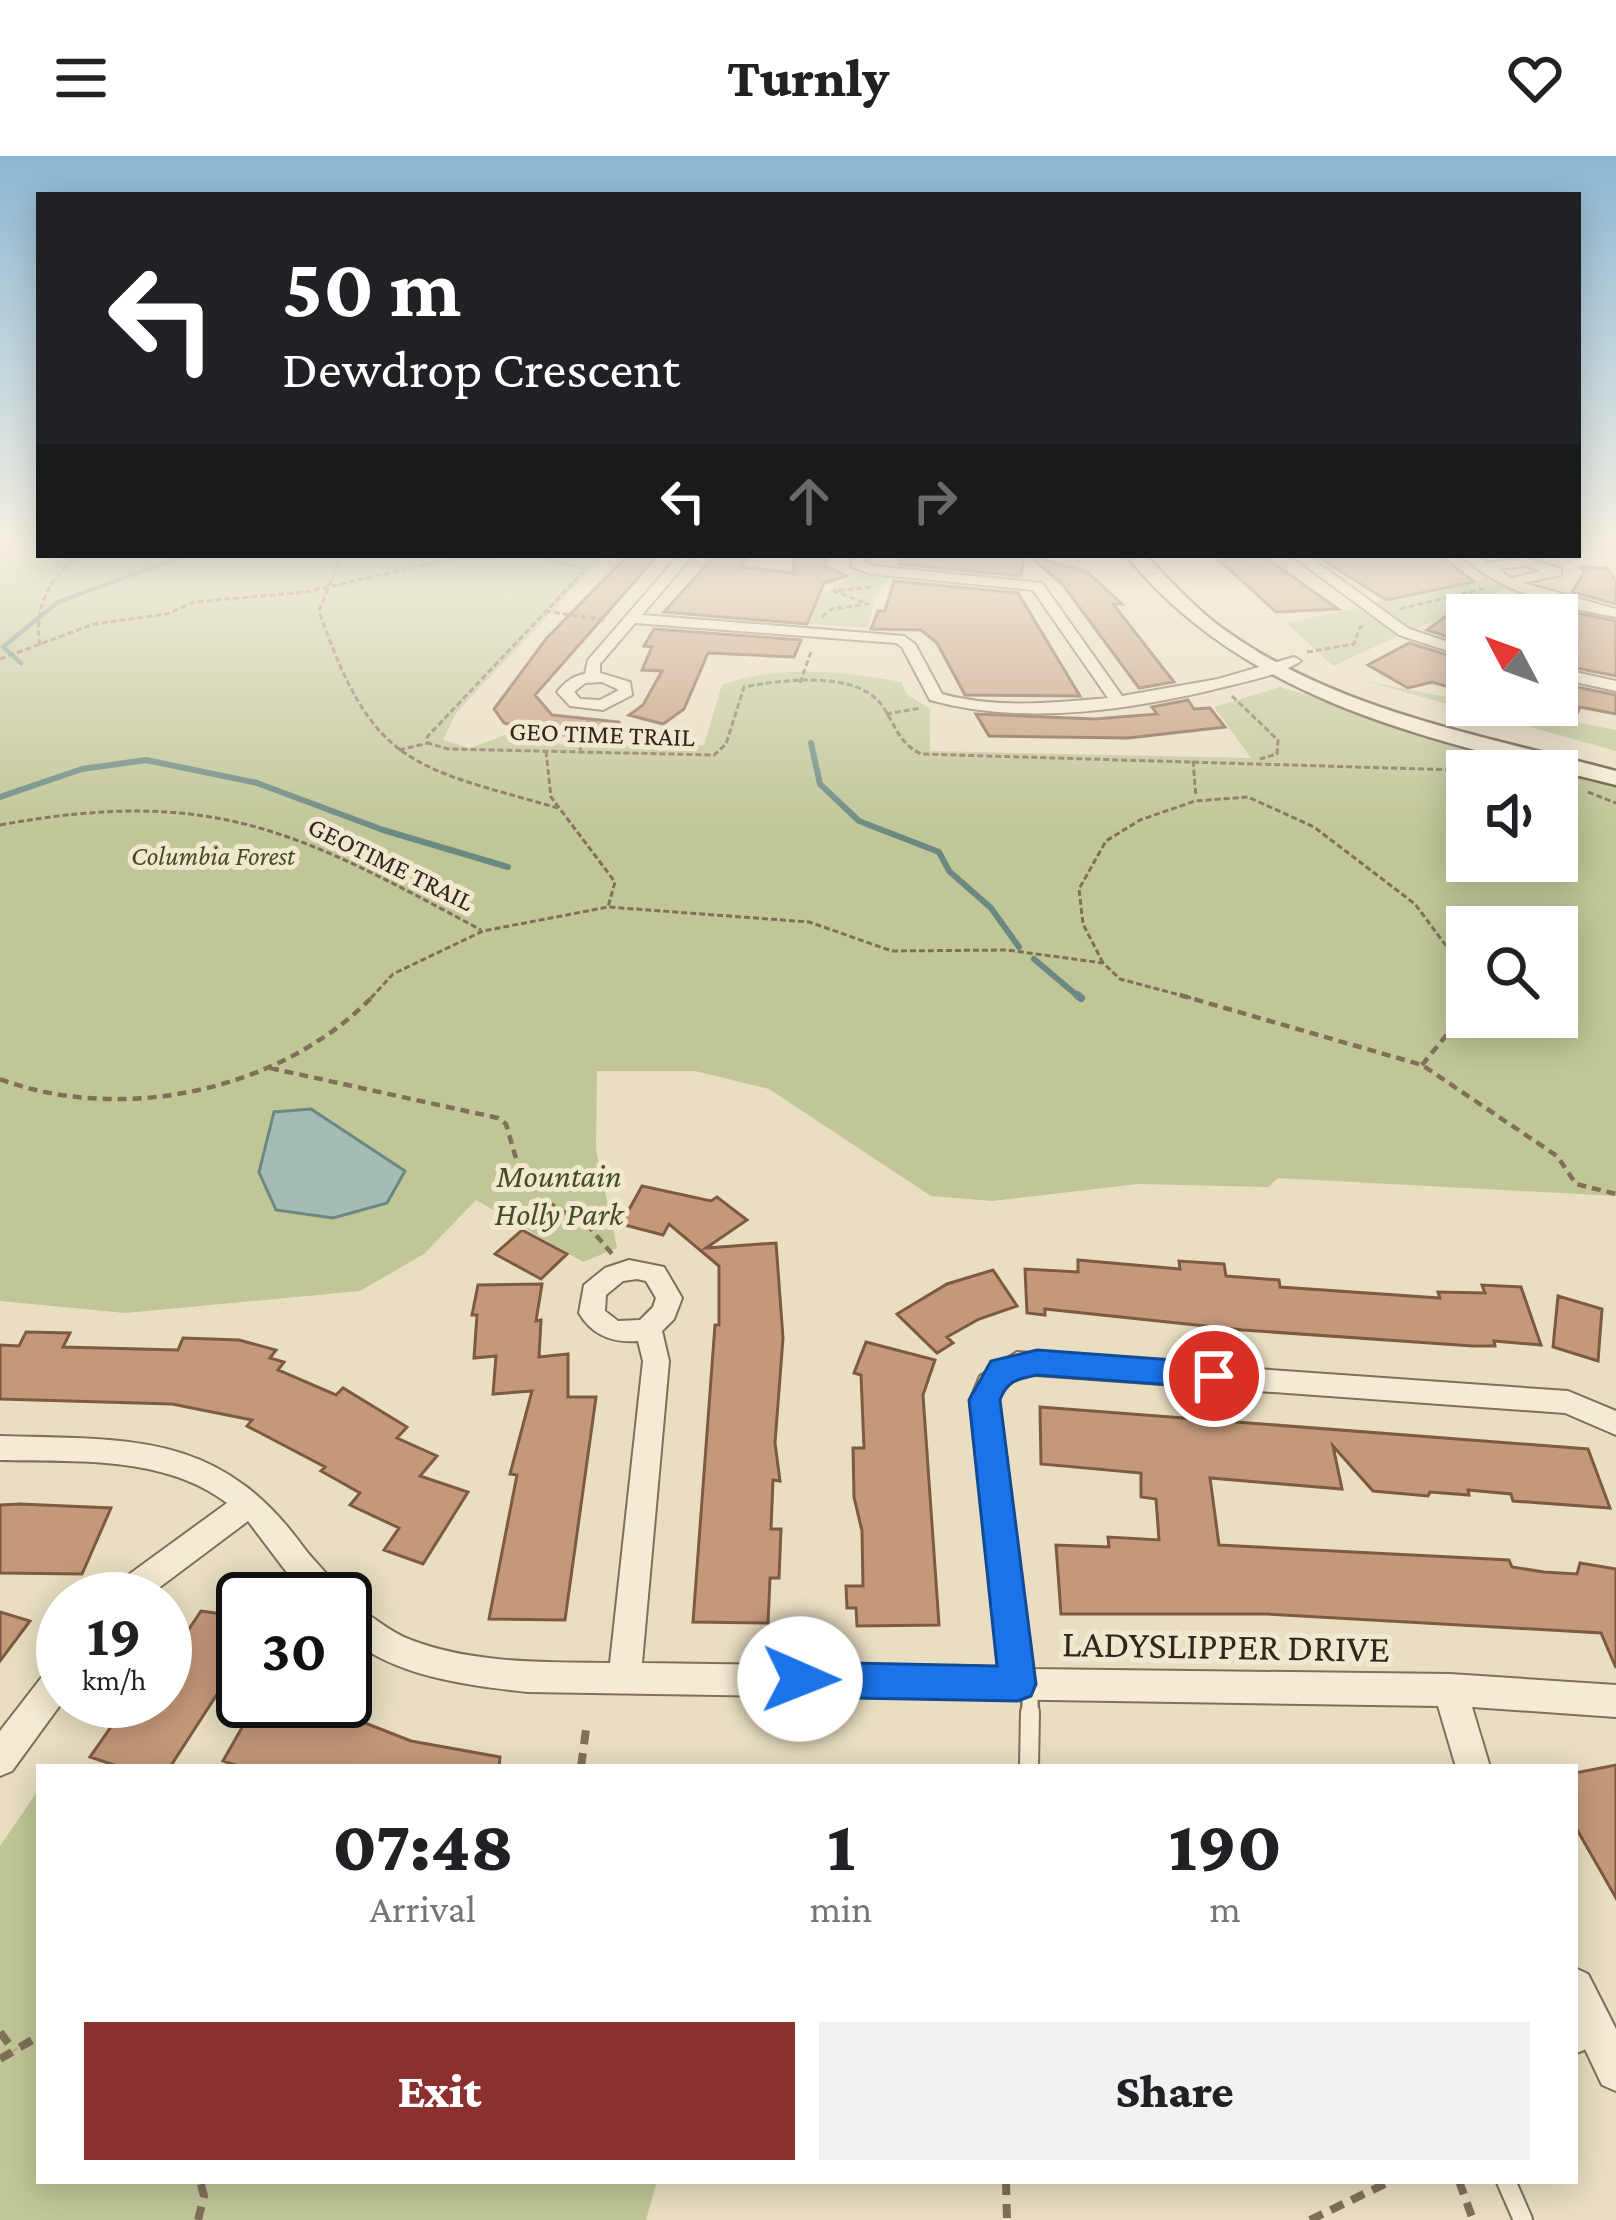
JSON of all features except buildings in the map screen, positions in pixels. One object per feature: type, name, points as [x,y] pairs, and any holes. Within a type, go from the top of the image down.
[{"type":"main road","points":[[1246,642],[1400,703],[1616,762]]},
{"type":"main road","points":[[1262,642],[1288,660],[1420,724],[1616,778]]},
{"type":"street","points":[[592,677],[593,663],[611,642]]},
{"type":"street","points":[[905,642],[936,697],[956,704],[1118,701],[1185,692],[1288,660]]},
{"type":"street","points":[[1077,642],[1118,701]]},
{"type":"street","points":[[592,677],[614,679],[628,689],[616,701],[594,705],[569,700],[565,692],[592,677]]},
{"type":"street","points":[[1578,678],[1616,686]]},
{"type":"street","points":[[646,1270],[665,1286],[665,1312],[648,1328],[619,1332],[606,1328],[592,1312],[593,1292],[618,1272],[646,1270]]},
{"type":"street","points":[[625,1676],[656,1360],[648,1328]]},
{"type":"street","points":[[1024,1684],[984,1400],[1002,1370],[1017,1363],[1568,1402],[1616,1423]]},
{"type":"street","points":[[0,1448],[163,1459],[207,1474],[249,1503],[306,1572]]},
{"type":"street","points":[[156,1572],[249,1503]]},
{"type":"street","name":"LADYSLIPPER DRIVE","points":[[372,1633],[404,1654],[458,1670],[528,1677],[1450,1690],[1616,1701]]},
{"type":"street","points":[[1450,1690],[1472,1764]]},
{"type":"street","points":[[0,1759],[36,1711]]},
{"type":"street","points":[[1578,2001],[1586,2039],[1616,2071]]},
{"type":"lane","points":[[1024,1684],[1028,1764]]},
{"type":"lane","points":[[1507,2184],[1522,2220]]},
{"type":"path","points":[[0,659],[47,642]]},
{"type":"path","points":[[329,642],[337,669],[370,722],[421,768],[558,808]]},
{"type":"path","name":"GEO TIME TRAIL","points":[[516,642],[427,737],[428,743],[448,749],[714,755],[726,744],[744,687],[800,683],[856,686],[873,694],[895,738],[921,754],[1446,769]]},
{"type":"path","points":[[1288,660],[1355,642]]},
{"type":"path","points":[[800,683],[807,662]]},
{"type":"path","points":[[1227,693],[1278,740],[1277,754],[1248,761]]},
{"type":"path","points":[[580,750],[594,705]]},
{"type":"path","points":[[886,714],[930,705]]},
{"type":"path","points":[[397,750],[428,743]]},
{"type":"path","points":[[546,751],[551,797],[616,882],[608,907]]},
{"type":"path","points":[[1193,760],[1196,797]]},
{"type":"path","points":[[1446,948],[1435,922],[1398,886],[1287,807],[1249,797],[1196,797],[1114,832],[1080,884],[1083,924],[1103,963],[1120,979],[1297,1025],[1422,1065],[1557,1156],[1576,1184],[1615,1194]]},
{"type":"path","name":"GEOTIME TRAIL","points":[[0,825],[73,808],[214,809],[312,844],[483,931]]},
{"type":"path","points":[[0,1079],[48,1097],[201,1093],[271,1068],[346,1025],[393,974],[483,931],[608,907],[809,922],[892,950],[1007,950],[1103,963]]},
{"type":"path","points":[[1422,1065],[1433,1040],[1446,1029]]},
{"type":"path","points":[[271,1068],[499,1118],[506,1124],[517,1162]]},
{"type":"path","points":[[547,1202],[605,1241],[618,1272]]},
{"type":"path","points":[[580,1764],[587,1722]]},
{"type":"path","points":[[0,2032],[14,2050]]},
{"type":"path","points":[[0,2059],[36,2038]]},
{"type":"path","points":[[198,2220],[204,2196],[201,2184]]},
{"type":"path","points":[[1006,2184],[1007,2220]]},
{"type":"path","points":[[1310,2220],[1385,2184]]},
{"type":"path","points":[[1460,2184],[1473,2220]]},
{"type":"green space","name":"Columbia Forest","points":[[0,642],[523,642],[456,713],[443,740],[470,748],[508,734],[542,744],[704,745],[722,685],[766,674],[811,672],[902,682],[906,694],[930,709],[930,751],[1251,758],[1214,707],[1280,687],[1494,750],[1446,750],[1446,882],[1578,882],[1578,775],[1616,786],[1616,1196],[1278,1178],[1268,1187],[1138,1184],[992,1201],[931,1196],[769,1089],[695,1071],[597,1071],[596,1149],[617,1248],[583,1262],[476,1200],[424,1254],[360,1291],[125,1313],[0,1301]]},
{"type":"green space","points":[[1308,642],[1384,642],[1333,666]]},
{"type":"green space","points":[[1365,681],[1446,697],[1446,704]]},
{"type":"green space","points":[[1578,723],[1616,730],[1616,751],[1526,726]]},
{"type":"green space","points":[[36,1793],[36,2184],[656,2184],[646,2220],[0,2220],[0,1846]]},
{"type":"water","points":[[311,1109],[405,1171],[387,1203],[333,1218],[276,1210],[259,1172],[274,1112]]},
{"type":"waterway","points":[[9,642],[3,647],[21,663]]},
{"type":"waterway","points":[[811,743],[820,784],[859,821],[939,852],[949,871],[991,908],[1019,947]]},
{"type":"waterway","points":[[0,797],[82,769],[146,760],[257,783],[383,830],[508,867]]},
{"type":"waterway","points":[[1034,959],[1080,998]]},
{"type":"waterway","points":[[1077,995],[1081,998]]},
{"type":"route","points":[[800,1679],[1018,1684],[984,1400],[990,1384],[1002,1370],[1037,1362],[1214,1376]]},
{"type":"park label","name":"Mountain Holly Park","points":[[559,1194]]}]
